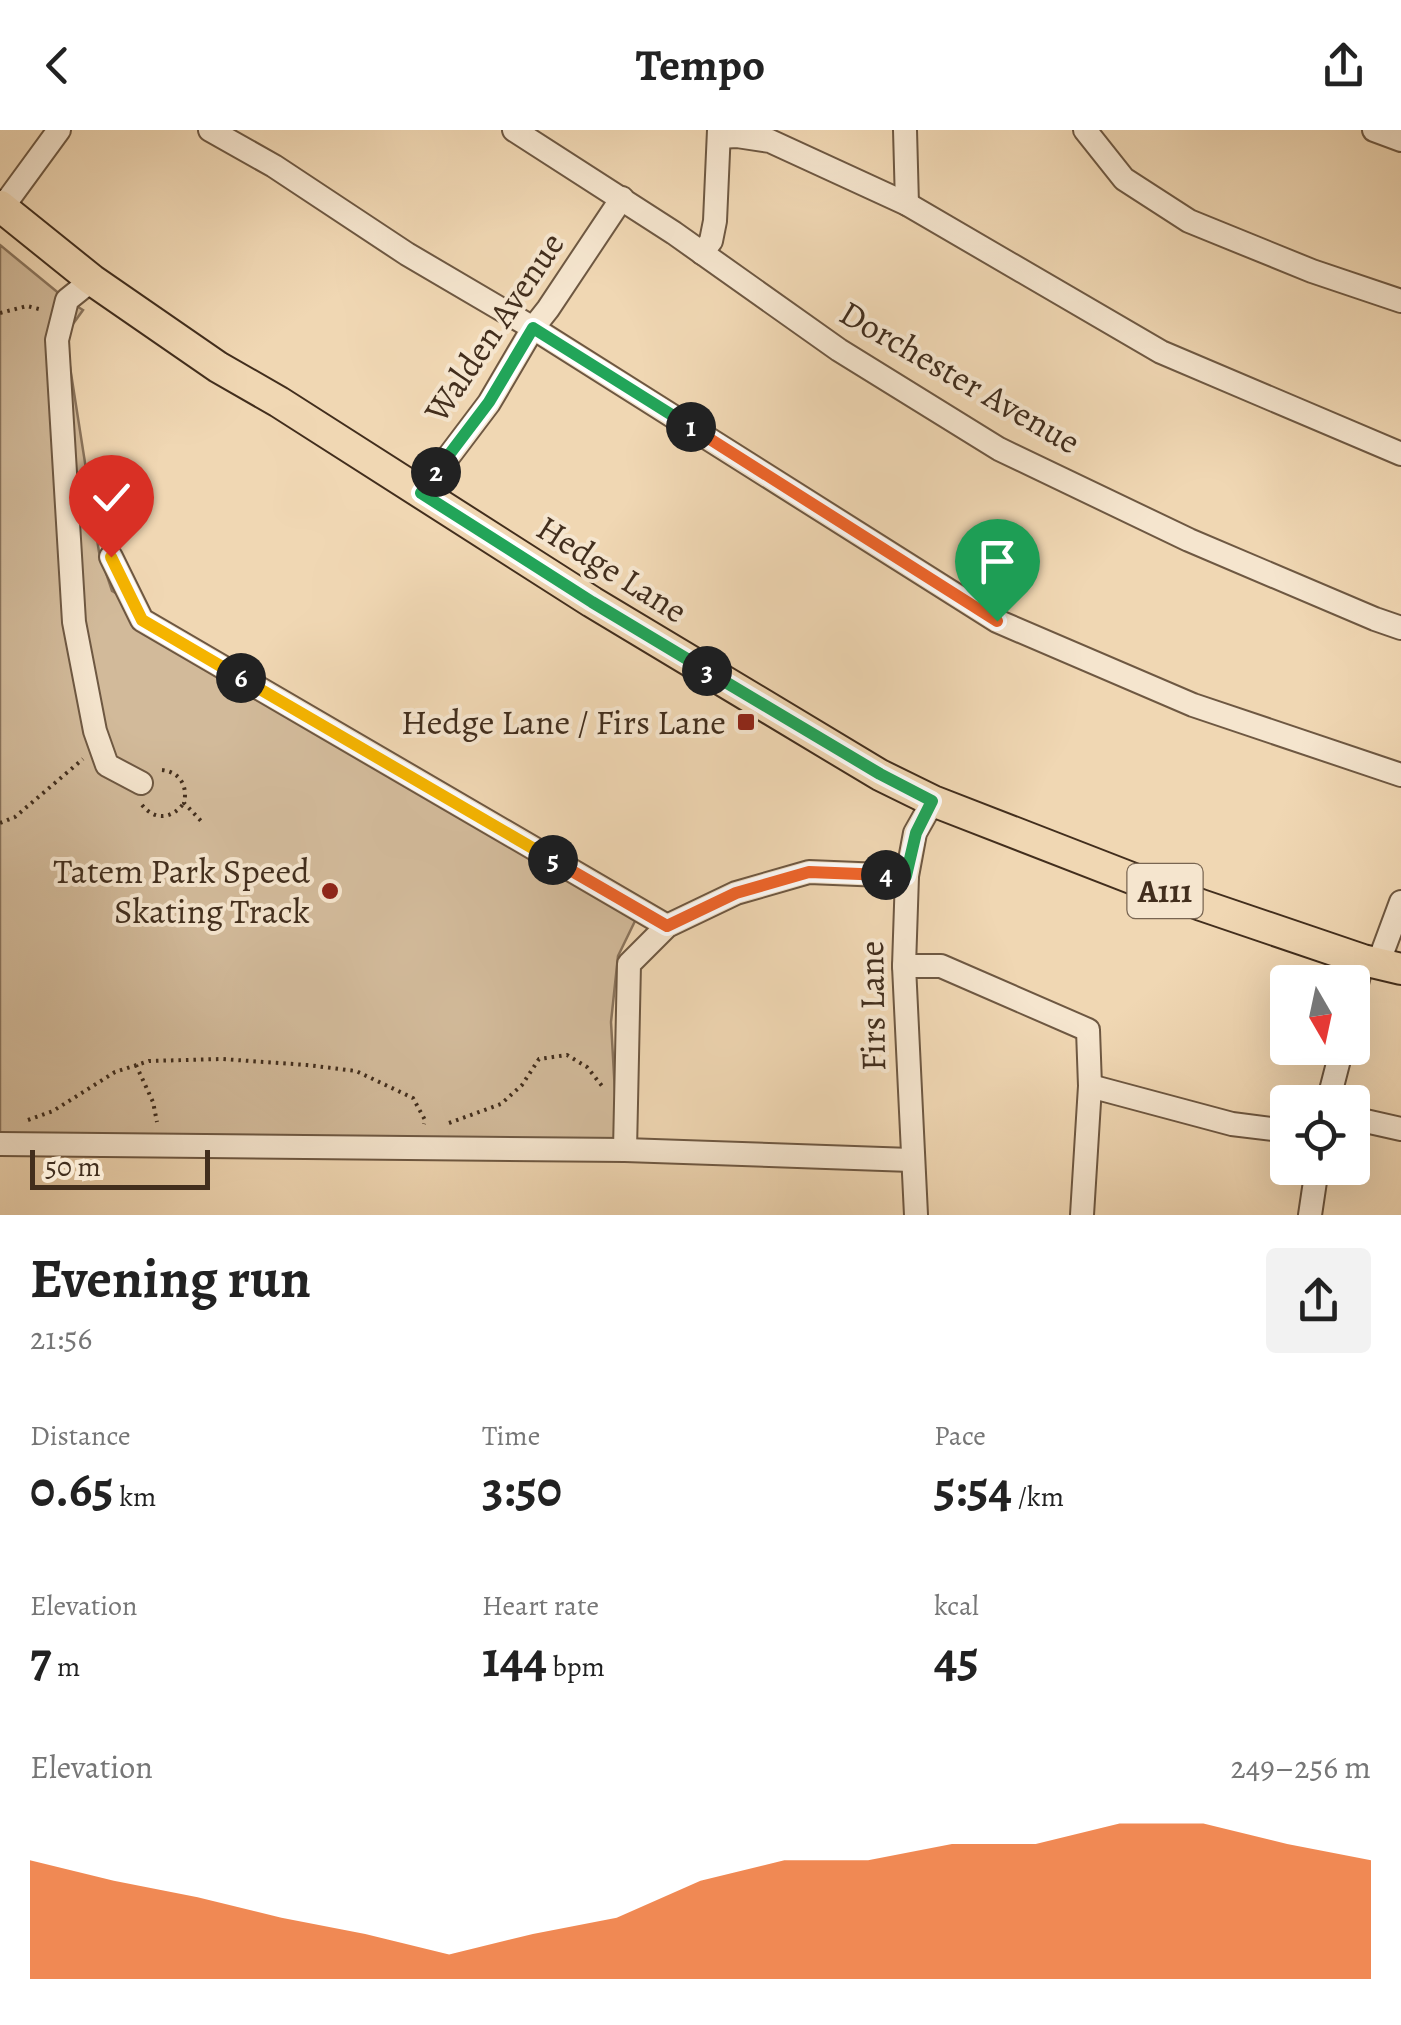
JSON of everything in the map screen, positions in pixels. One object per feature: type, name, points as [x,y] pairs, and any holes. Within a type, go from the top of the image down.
[{"type":"main road","name":"Hedge Lane","points":[[1,207],[92,280],[218,367],[592,602],[880,774],[932,801],[1201,905],[1381,964]]},
{"type":"street","points":[[1,207],[59,130]]},
{"type":"street","points":[[210,130],[274,166],[407,254],[533,328],[997,621],[1193,704],[1401,774]]},
{"type":"street","name":"Dorchester Avenue","points":[[514,130],[540,138],[839,350],[998,449],[1189,540],[1401,628]]},
{"type":"street","points":[[905,130],[907,204]]},
{"type":"street","points":[[1084,130],[1124,180],[1189,221],[1312,271],[1401,301]]},
{"type":"street","points":[[1374,130],[1401,140]]},
{"type":"street","points":[[702,253],[711,241],[715,220],[719,133],[770,141],[907,204],[1161,352],[1401,454]]},
{"type":"street","name":"Walden Avenue","points":[[421,493],[489,402],[533,328],[622,198]]},
{"type":"street","points":[[92,280],[67,300],[58,340],[74,622],[98,740],[107,765],[141,783]]},
{"type":"street","points":[[111,557],[142,620],[667,926]]},
{"type":"street","name":"Firs Lane","points":[[916,1215],[904,966],[906,876],[916,833],[932,801]]},
{"type":"street","points":[[625,1150],[628,964],[667,926],[736,893],[809,872],[906,876]]},
{"type":"street","points":[[1381,964],[1401,902]]},
{"type":"street","points":[[904,966],[941,966],[1088,1030],[1090,1086],[1082,1215]]},
{"type":"street","points":[[1090,1086],[1232,1124],[1270,1128]]},
{"type":"street","points":[[1370,1122],[1401,1129]]},
{"type":"street","points":[[0,1144],[625,1150],[911,1160]]},
{"type":"street","points":[[1310,1215],[1314,1185]]},
{"type":"path","points":[[0,313],[27,306],[64,314]]},
{"type":"path","points":[[0,823],[15,817],[91,752],[98,740]]},
{"type":"path","points":[[184,803],[203,824]]},
{"type":"path","points":[[438,1128],[501,1104],[522,1084],[539,1059],[567,1055],[586,1067],[602,1086]]},
{"type":"path","points":[[24,1122],[53,1111],[115,1072],[149,1061],[222,1059],[356,1071],[413,1098],[425,1120],[422,1134]]},
{"type":"path","points":[[136,1066],[153,1102],[159,1130]]},
{"type":"shaded area","points":[[0,245],[83,310],[65,335],[99,552],[112,591],[229,658],[636,919],[618,956],[611,1022],[618,1145],[0,1134]]},
{"type":"place","name":"Hedge Lane / Firs Lane","points":[[746,722]]},
{"type":"place","name":"Tatem Park Speed Skating Track","points":[[330,891]]},
{"type":"route","points":[[111,557],[142,620],[667,926],[736,893],[809,872],[906,876],[916,833],[932,801],[592,602],[421,493],[489,402],[533,328],[997,621]]}]
